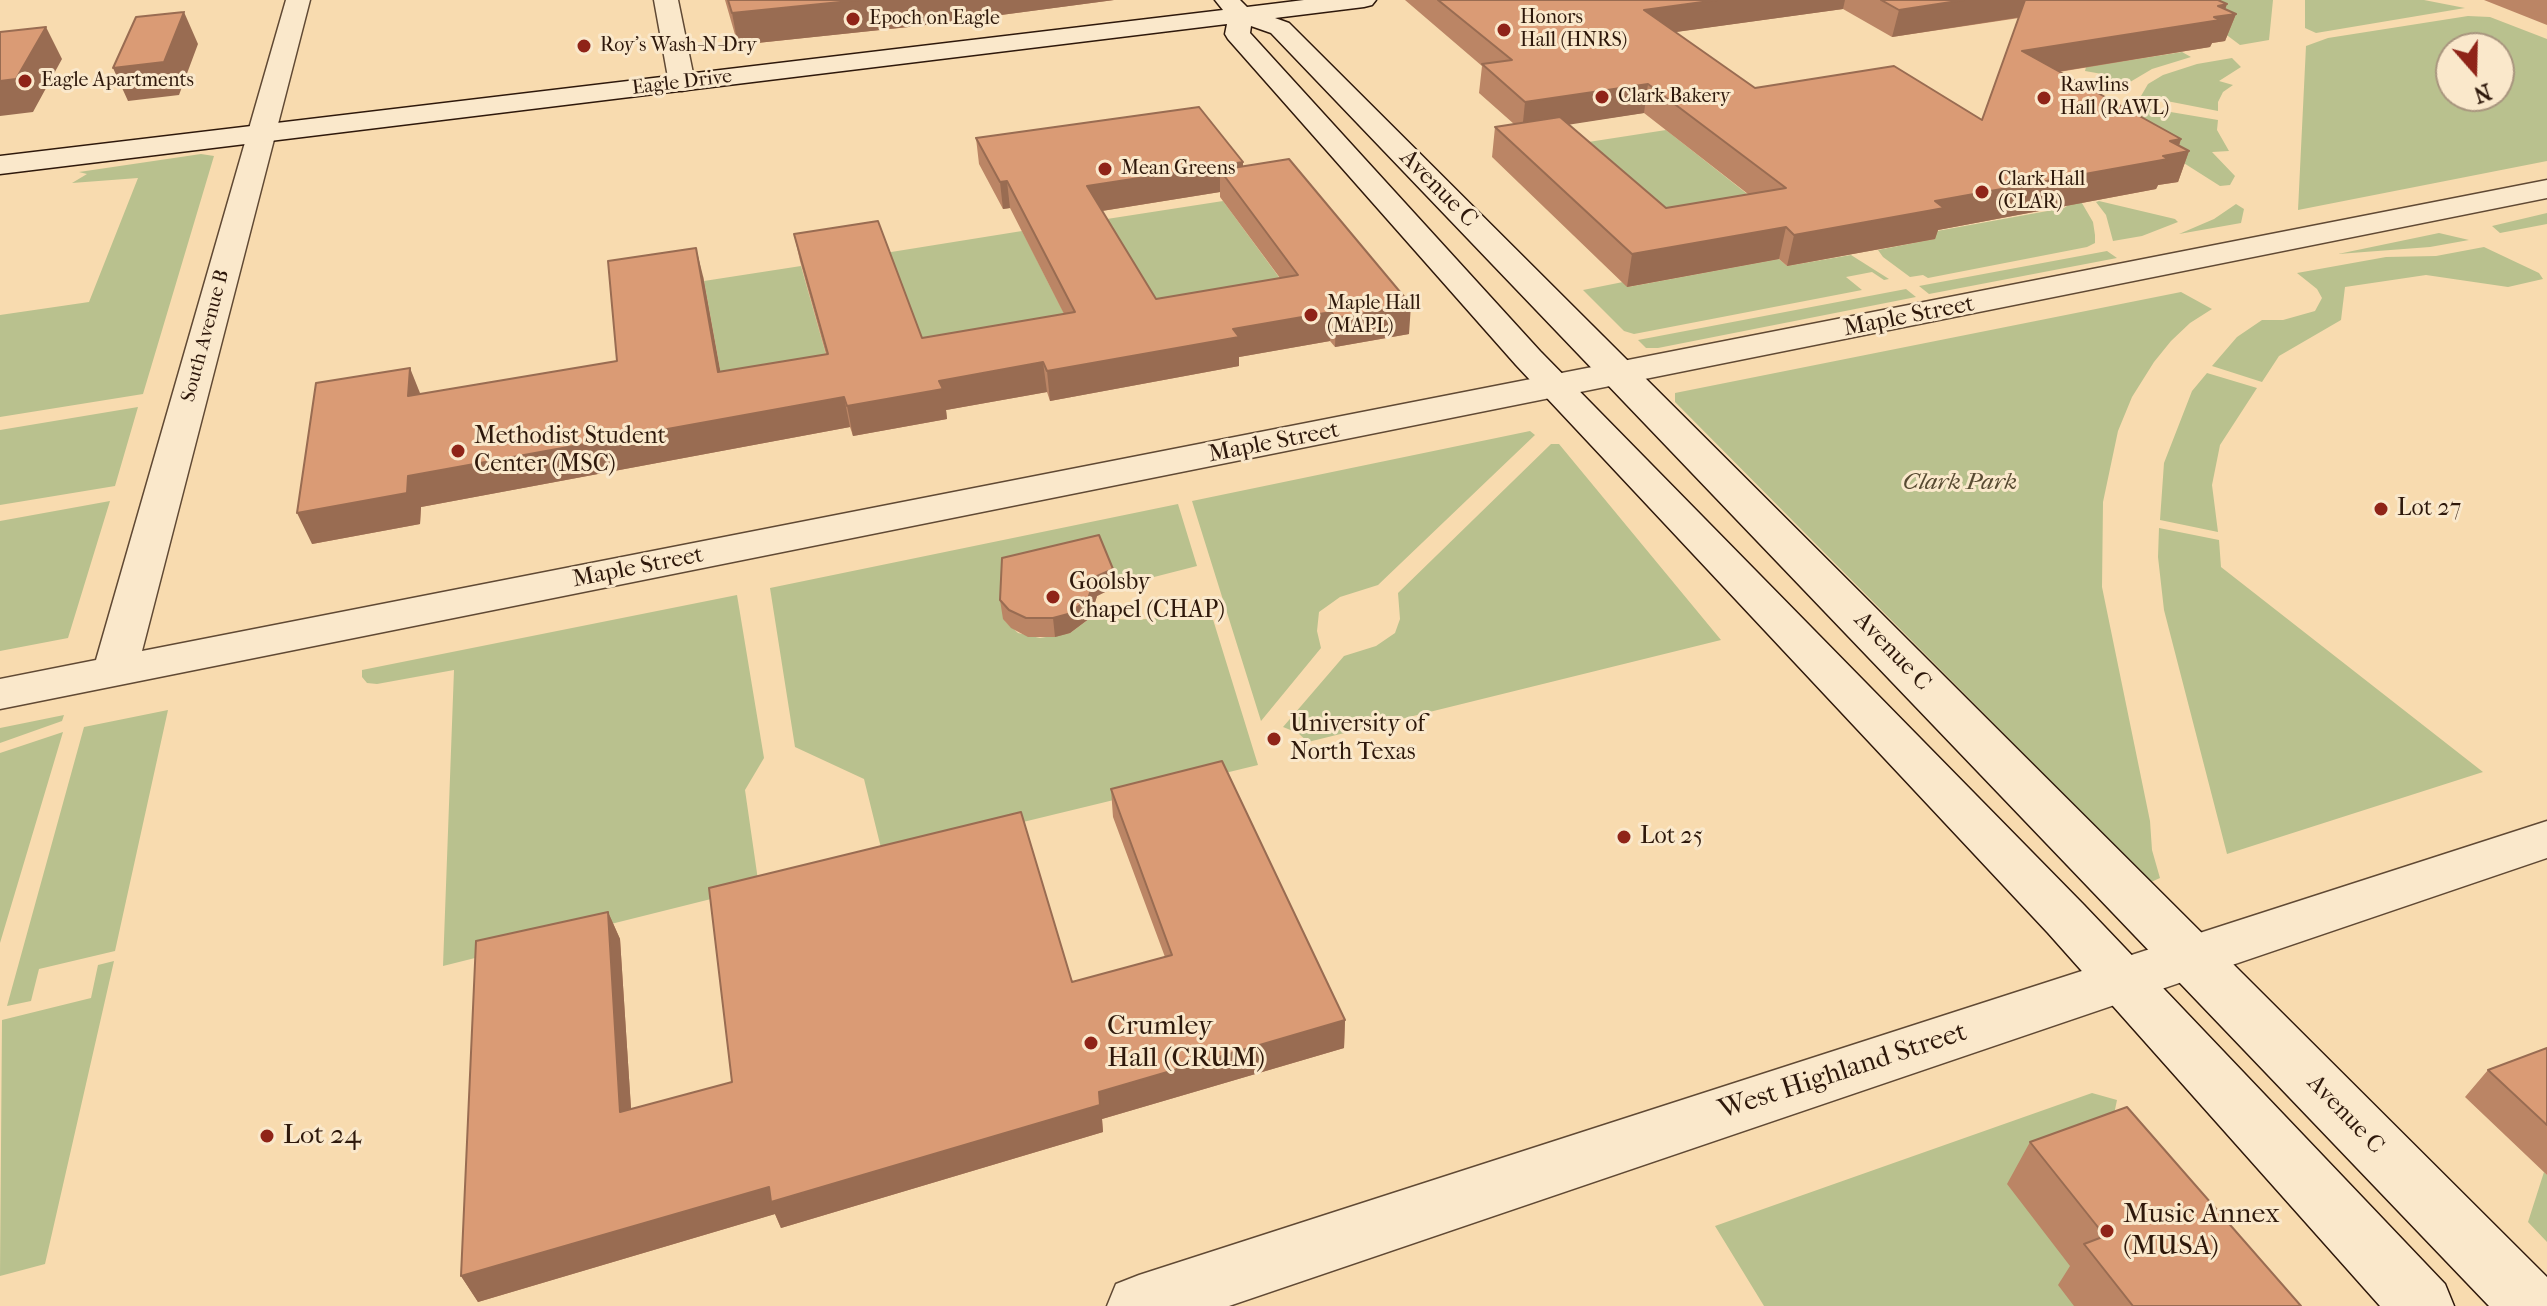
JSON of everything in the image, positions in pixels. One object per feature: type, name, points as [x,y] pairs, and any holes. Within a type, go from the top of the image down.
[{"type":"street","name":"South Avenue B","points":[[115,671],[298,0]]},
{"type":"street","points":[[666,0],[682,83]]},
{"type":"street","name":"Eagle Drive","points":[[0,165],[682,83],[1234,8],[1364,0]]},
{"type":"street","name":"Avenue C","points":[[1234,8],[1280,28],[2532,1306]]},
{"type":"street","name":"Avenue C","points":[[1234,8],[1237,34],[1555,387],[2122,979],[2422,1306]]},
{"type":"street","name":"Maple Street","points":[[0,694],[2547,189]]},
{"type":"street","name":"West Highland Street","points":[[1139,1306],[2547,839]]},
{"type":"green space","points":[[2180,0],[2273,0],[2269,40],[2240,45]]},
{"type":"green space","points":[[2305,0],[2424,0],[2465,8],[2316,33],[2305,28]]},
{"type":"green space","points":[[2468,16],[2490,17],[2547,39],[2547,161],[2298,210],[2306,46],[2328,38]]},
{"type":"green space","points":[[2182,52],[2191,57],[2152,69],[2125,85],[2119,94],[2115,94],[2102,74],[2085,71],[2086,67]]},
{"type":"green space","points":[[2232,58],[2241,67],[2219,81],[2233,85],[2223,92],[2218,111],[2141,96],[2148,84],[2163,75],[2197,64]]},
{"type":"green space","points":[[2136,108],[2218,120],[2217,130],[2229,151],[2212,152],[2235,176],[2230,185],[2220,186],[2179,160],[2140,121]]},
{"type":"green space","points":[[1666,130],[1779,219],[1660,240],[1556,147]]},
{"type":"green space","points":[[201,154],[214,156],[143,394],[0,417],[0,315],[89,302],[138,178],[72,183],[87,174],[79,172]]},
{"type":"green space","points":[[2079,198],[2093,222],[2095,243],[2087,247],[1928,278],[1923,275],[1910,277],[1878,250],[1934,239],[1926,233],[2064,208]]},
{"type":"green space","points":[[1223,201],[1298,303],[1157,328],[1094,221]]},
{"type":"green space","points":[[2096,202],[2178,222],[2142,236],[2113,241],[2106,215]]},
{"type":"green space","points":[[2236,204],[2244,209],[2241,223],[2179,234],[2214,219]]},
{"type":"green space","points":[[2547,213],[2547,224],[2500,233],[2492,226]]},
{"type":"green space","points":[[1022,231],[1078,341],[927,367],[885,253]]},
{"type":"green space","points":[[2439,233],[2469,240],[2430,247],[2338,254]]},
{"type":"green space","points":[[2484,247],[2539,273],[2543,279],[2508,287],[2426,275],[2345,287],[2341,320],[2279,356],[2262,382],[2212,366],[2237,337],[2262,320],[2283,320],[2315,311],[2322,298],[2317,289],[2297,273],[2386,257],[2436,256]]},
{"type":"green space","points":[[2107,251],[2117,258],[1929,294],[1919,286]]},
{"type":"green space","points":[[1851,255],[1889,279],[1884,280],[1872,272],[1846,277],[1862,290],[1634,334],[1624,331],[1583,290],[1623,282],[1628,287],[1779,259],[1787,266]]},
{"type":"green space","points":[[801,266],[834,383],[726,402],[704,281]]},
{"type":"green space","points":[[1906,289],[1916,297],[1658,348],[1646,348],[1638,340]]},
{"type":"green space","name":"Clark Park","points":[[2181,292],[2212,309],[2190,323],[2171,341],[2132,397],[2118,431],[2103,502],[2102,587],[2160,878],[2151,882],[1675,402],[1675,393]]},
{"type":"green space","points":[[2207,373],[2257,388],[2220,445],[2212,485],[2218,532],[2160,520],[2164,463],[2192,391]]},
{"type":"green space","points":[[138,407],[115,486],[0,505],[0,430]]},
{"type":"green space","points":[[1530,431],[1535,435],[1378,585],[1340,597],[1319,612],[1317,631],[1321,648],[1261,721],[1192,501]]},
{"type":"green space","points":[[1551,444],[1559,444],[1721,640],[1308,742],[1298,733],[1283,727],[1344,656],[1376,646],[1395,633],[1400,619],[1398,593]]},
{"type":"green space","points":[[110,501],[68,638],[0,651],[0,521]]},
{"type":"green space","points":[[1178,504],[1197,566],[1115,587],[1100,553],[1003,616],[1018,633],[1040,638],[1070,633],[1090,618],[1136,620],[1211,613],[1258,765],[883,856],[864,779],[795,747],[770,588]]},
{"type":"green space","points":[[2159,528],[2219,540],[2221,567],[2483,772],[2227,854],[2164,610],[2158,557]]},
{"type":"green space","points":[[737,595],[764,758],[745,790],[759,887],[443,966],[454,670],[377,684],[367,683],[362,677],[362,670]]},
{"type":"green space","points":[[168,710],[115,951],[39,969],[31,1001],[7,1006],[84,727]]},
{"type":"green space","points":[[64,715],[62,721],[0,743],[0,728]]},
{"type":"green space","points":[[63,732],[0,943],[0,753]]},
{"type":"green space","points":[[114,961],[45,1264],[0,1276],[2,1020],[91,998],[98,965]]},
{"type":"green space","points":[[2092,1093],[2117,1100],[2074,1306],[1764,1306],[1715,1226]]},
{"type":"green space","points":[[2544,1172],[2547,1175],[2547,1242],[2528,1222]]},
{"type":"building","points":[[728,0],[860,0],[732,13]]},
{"type":"building","points":[[1438,0],[1717,0],[1644,10],[1755,88],[1894,66],[1982,120],[2025,0],[2218,0],[2227,4],[2218,6],[2236,14],[2214,17],[2220,20],[2022,51],[2181,139],[2170,141],[2189,151],[2163,156],[2168,159],[1935,201],[1944,208],[1794,235],[1786,227],[1632,254],[1495,127],[1560,117],[1666,208],[1786,188],[1648,84],[1525,102],[1482,64],[1512,60]]},
{"type":"building","points":[[1881,0],[1964,0],[1899,10]]},
{"type":"building","points":[[184,12],[164,62],[113,68],[136,17]]},
{"type":"building","points":[[46,27],[16,79],[0,81],[0,32]]},
{"type":"building","points":[[1199,107],[1243,162],[1087,186],[1156,299],[1298,275],[1220,170],[1289,159],[1411,305],[1336,318],[1331,312],[1233,329],[1239,337],[1047,371],[1043,362],[939,381],[943,389],[847,406],[844,397],[408,476],[407,493],[297,513],[316,383],[410,368],[408,396],[617,361],[608,261],[696,248],[718,372],[828,354],[794,234],[878,221],[922,338],[1075,312],[1007,181],[1000,182],[976,138]]},
{"type":"building","name":"Goolsby Chapel (CHAP)","points":[[1099,535],[1113,569],[1095,577],[1088,599],[1068,614],[1053,618],[1026,618],[1009,610],[1000,600],[1002,558]]},
{"type":"building","name":"Crumley Hall (CRUM)","points":[[1222,761],[1345,1020],[1099,1092],[1100,1105],[771,1202],[769,1187],[461,1276],[476,941],[608,912],[620,1112],[732,1082],[709,888],[1021,812],[1072,982],[1172,955],[1111,789]]},
{"type":"building","points":[[2547,1048],[2547,1125],[2488,1070]]},
{"type":"building","points":[[2127,1107],[2301,1306],[2133,1306],[2084,1244],[2105,1236],[2030,1142]]},
{"type":"place","name":"Epoch on Eagle","points":[[853,19]]},
{"type":"place","name":"Honors Hall (HNRS)","points":[[1504,30]]},
{"type":"place","name":"Roy's Wash-N-Dry","points":[[584,46]]},
{"type":"place","name":"Eagle Apartments","points":[[25,81]]},
{"type":"place","name":"Clark Bakery","points":[[1602,97]]},
{"type":"place","name":"Rawlins Hall (RAWL)","points":[[2044,98]]},
{"type":"place","name":"Mean Greens","points":[[1105,169]]},
{"type":"place","name":"Clark Hall (CLAR)","points":[[1982,192]]},
{"type":"place","name":"Maple Hall (MAPL)","points":[[1311,315]]},
{"type":"place","name":"Methodist Student Center (MSC)","points":[[458,451]]},
{"type":"place","name":"Lot 27","points":[[2381,509]]},
{"type":"place","name":"Goolsby Chapel (CHAP)","points":[[1053,597]]},
{"type":"place","name":"University of North Texas","points":[[1274,739]]},
{"type":"place","name":"Lot 25","points":[[1624,837]]},
{"type":"place","name":"Crumley Hall (CRUM)","points":[[1091,1043]]},
{"type":"place","name":"Lot 24","points":[[267,1136]]},
{"type":"place","name":"Music Annex (MUSA)","points":[[2107,1231]]}]
